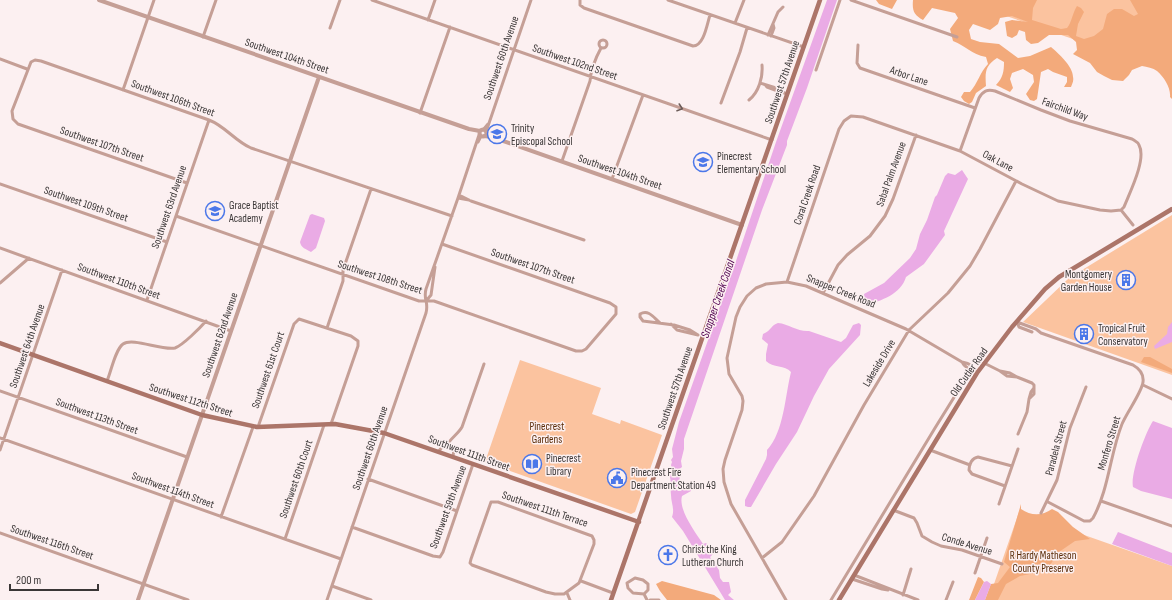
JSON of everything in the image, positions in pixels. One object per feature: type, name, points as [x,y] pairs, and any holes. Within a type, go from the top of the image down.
[{"type":"main road","name":"Southwest 57th Avenue","points":[[611,600],[639,522],[700,336],[772,140],[820,0]]},
{"type":"main road","name":"Old Cutler Road","points":[[839,600],[977,373],[1045,289],[1055,279],[1172,209]]},
{"type":"main road","name":"Southwest 112th Street","points":[[0,343],[202,415],[255,427],[331,424],[384,433]]},
{"type":"main road","name":"Southwest 111th Street","points":[[384,433],[639,522]]},
{"type":"street","name":"Southwest 104th Street","points":[[98,0],[742,224]]},
{"type":"street","points":[[123,90],[154,0]]},
{"type":"street","points":[[204,37],[216,0]]},
{"type":"street","points":[[330,28],[340,0]]},
{"type":"street","name":"Southwest 102nd Street","points":[[372,0],[772,140]]},
{"type":"street","points":[[428,20],[435,0]]},
{"type":"street","name":"Southwest 60th Avenue","points":[[327,600],[426,313],[428,305],[424,296],[476,145],[489,122],[531,0]]},
{"type":"street","points":[[580,0],[580,5],[584,8],[693,46],[697,46],[701,41],[710,15]]},
{"type":"street","points":[[668,0],[804,47]]},
{"type":"street","points":[[735,23],[744,0]]},
{"type":"street","points":[[816,70],[840,0]]},
{"type":"street","points":[[851,0],[957,37]]},
{"type":"street","points":[[770,35],[778,12],[783,7]]},
{"type":"street","points":[[420,113],[450,27]]},
{"type":"street","points":[[721,103],[732,77],[748,28]]},
{"type":"street","name":"Arbor Lane","points":[[858,45],[857,63],[860,68],[975,108]]},
{"type":"street","points":[[562,161],[590,81],[593,65],[601,48]]},
{"type":"street","points":[[0,59],[27,69]]},
{"type":"street","name":"Southwest 106th Street","points":[[27,69],[31,62],[38,60],[209,120],[218,124],[245,146],[452,216]]},
{"type":"street","points":[[749,100],[755,95],[760,83],[763,71],[762,65]]},
{"type":"street","name":"Southwest 107th Street","points":[[27,69],[13,108],[13,118],[16,122],[22,126],[187,183]]},
{"type":"street","name":"Southwest 62nd Avenue","points":[[138,600],[319,77]]},
{"type":"street","points":[[760,83],[776,88],[787,94]]},
{"type":"street","name":"Fairchild Way","points":[[975,108],[981,94],[986,90],[995,91],[1070,121],[1132,140],[1139,145],[1141,157],[1124,207],[1121,210]]},
{"type":"street","points":[[612,179],[643,95]]},
{"type":"street","points":[[960,151],[975,108]]},
{"type":"street","name":"Oak Lane","points":[[849,116],[853,115],[863,117],[960,151],[1052,199],[1067,204],[1104,210],[1121,210]]},
{"type":"street","name":"Coral Creek Road","points":[[787,282],[839,129],[842,123],[849,116]]},
{"type":"street","name":"Southwest 63rd Avenue","points":[[147,300],[209,120]]},
{"type":"street","name":"Sabal Palm Avenue","points":[[823,293],[838,265],[847,255],[870,236],[886,216],[916,135]]},
{"type":"street","name":"Lakeside Drive","points":[[762,558],[782,542],[814,496],[864,404],[909,330],[944,297],[967,270],[980,249],[1016,181]]},
{"type":"street","name":"Southwest 109th Street","points":[[0,184],[166,242]]},
{"type":"street","points":[[331,424],[358,346],[358,341],[354,337],[327,328],[343,281],[343,270],[371,189]]},
{"type":"street","points":[[459,196],[584,240]]},
{"type":"street","points":[[1121,210],[1133,225]]},
{"type":"street","name":"Southwest 108th Street","points":[[176,216],[419,301],[434,301],[580,351]]},
{"type":"street","name":"Southwest 107th Street","points":[[442,244],[610,303],[616,307],[617,310],[615,315],[586,349],[580,351]]},
{"type":"street","name":"Southwest 110th Street","points":[[0,248],[231,331]]},
{"type":"street","points":[[0,283],[29,258]]},
{"type":"street","name":"Southwest 60th Avenue","points":[[426,302],[431,295],[435,266]]},
{"type":"street","name":"Southwest 64th Avenue","points":[[0,450],[2,439],[62,270]]},
{"type":"street","name":"Snapper Creek Road","points":[[786,600],[731,504],[725,487],[723,472],[724,463],[742,410],[743,401],[729,374],[727,358],[736,318],[741,304],[747,296],[764,284],[787,282],[804,285],[909,330],[962,362],[966,362],[975,368],[977,373]]},
{"type":"street","points":[[660,323],[649,313],[645,312],[640,314],[642,321],[679,326],[700,336]]},
{"type":"street","name":"Southwest 61st Court","points":[[221,517],[294,324],[297,320],[303,320],[327,328]]},
{"type":"street","points":[[107,381],[118,352],[123,344],[130,342],[175,348],[206,321]]},
{"type":"street","points":[[1017,322],[1019,327],[1026,330],[1041,333],[1128,363],[1140,370],[1143,376],[1143,386],[1172,399]]},
{"type":"street","points":[[1017,322],[1036,329],[1041,333]]},
{"type":"street","name":"Snapper Creek Road","points":[[962,362],[964,366],[977,373]]},
{"type":"street","points":[[984,363],[1007,376],[1017,377],[1034,384],[1034,388],[1030,392],[1028,410],[1018,434]]},
{"type":"street","points":[[449,446],[462,427],[484,364]]},
{"type":"street","name":"Old Cutler Road","points":[[831,600],[934,428],[971,370]]},
{"type":"street","name":"Monfero Street","points":[[1048,502],[1082,520],[1089,521],[1093,518],[1101,501],[1120,429],[1143,386]]},
{"type":"street","name":"Paradela Street","points":[[1041,513],[1048,502],[1058,476],[1070,428],[1086,387]]},
{"type":"street","name":"Southwest 113th Street","points":[[0,391],[187,457]]},
{"type":"street","name":"Southwest 60th Court","points":[[284,540],[324,424]]},
{"type":"street","name":"Southwest 114th Street","points":[[2,439],[341,560]]},
{"type":"street","points":[[439,451],[442,447],[449,446]]},
{"type":"street","points":[[449,446],[454,452],[453,456]]},
{"type":"street","points":[[999,504],[1018,449]]},
{"type":"street","points":[[930,450],[970,464]]},
{"type":"street","points":[[1005,486],[972,474],[969,470],[970,464],[974,458],[978,457],[1012,466]]},
{"type":"street","name":"Southwest 59th Avenue","points":[[352,527],[434,556],[440,556],[443,552],[474,464]]},
{"type":"street","points":[[368,479],[457,511]]},
{"type":"street","points":[[1101,501],[1172,526]]},
{"type":"street","name":"Southwest 111th Terrace","points":[[567,593],[558,594],[546,592],[471,564],[471,556],[491,502],[498,502],[593,537],[594,544],[581,581]]},
{"type":"street","name":"Conde Avenue","points":[[893,510],[915,519],[922,536],[930,541],[939,545],[981,556],[1002,564]]},
{"type":"street","name":"Southwest 116th Street","points":[[0,533],[188,600]]},
{"type":"street","points":[[975,573],[987,538]]},
{"type":"street","points":[[903,595],[911,569]]},
{"type":"street","points":[[853,577],[872,584],[884,586],[890,590],[918,600]]},
{"type":"street","points":[[626,583],[635,578],[643,580],[647,583],[649,588],[644,594]]},
{"type":"street","points":[[618,580],[626,583],[628,588],[633,593],[644,594]]},
{"type":"street","points":[[570,600],[567,593],[581,581],[613,593]]},
{"type":"street","points":[[946,600],[952,582]]},
{"type":"street","points":[[332,586],[371,600]]},
{"type":"street","points":[[644,594],[647,600]]},
{"type":"street","points":[[650,600],[659,600]]},
{"type":"green space","points":[[876,0],[897,0],[892,9],[879,4]]},
{"type":"green space","points":[[913,0],[1037,0],[1033,8],[1032,20],[1061,29],[1069,26],[1077,6],[1084,12],[1078,24],[1076,36],[1084,39],[1094,36],[1103,29],[1107,14],[1114,9],[1122,9],[1134,16],[1138,14],[1130,0],[1172,0],[1172,99],[1164,79],[1152,68],[1142,66],[1132,70],[1123,81],[1112,80],[1097,72],[1090,63],[1073,54],[1077,50],[1076,42],[1068,35],[1049,35],[1038,43],[1031,44],[1026,40],[1025,32],[1019,30],[1017,35],[1012,38],[1007,36],[1005,22],[1012,20],[1028,22],[1012,16],[1000,18],[998,24],[990,30],[973,24],[969,30],[971,39],[980,42],[999,44],[1018,58],[1030,56],[1051,47],[1065,60],[1071,69],[1073,82],[1071,87],[1064,87],[1067,82],[1067,77],[1048,69],[1041,72],[1037,99],[1034,101],[1030,100],[1026,94],[1034,82],[1033,75],[1023,69],[1012,73],[1010,79],[1013,88],[1010,92],[996,85],[1002,77],[1004,65],[1004,62],[997,58],[988,67],[986,86],[976,93],[972,102],[969,104],[961,97],[964,92],[970,92],[975,85],[988,64],[986,57],[976,54],[953,41],[950,29],[958,18],[955,13],[932,8],[923,20],[914,12]]},
{"type":"green space","points":[[921,0],[1172,0],[1172,73],[980,7]]},
{"type":"green space","points":[[1172,215],[1172,375],[1023,322],[1069,278]]},
{"type":"green space","points":[[1144,357],[1150,357],[1172,369],[1172,373],[1141,362]]},
{"type":"green space","name":"Pinecrest Gardens","points":[[520,360],[601,388],[592,414],[620,424],[621,420],[662,435],[635,512],[631,514],[485,462]]},
{"type":"green space","points":[[1021,504],[1021,509],[1033,514],[1044,513],[1052,509],[1058,512],[1073,527],[1090,539],[1075,541],[1059,552],[1050,565],[1040,572],[1020,576],[1006,584],[998,600],[985,600],[991,584],[998,583],[1010,567],[1004,562]]},
{"type":"green space","name":"R Hardy Matheson County Preserve","points":[[1019,512],[1172,566],[1172,600],[985,600],[991,584],[994,584]]},
{"type":"green space","points":[[978,577],[984,582],[975,600],[969,600]]},
{"type":"green space","points":[[662,581],[714,595],[721,600],[667,600],[656,584]]},
{"type":"shaded area","points":[[827,0],[837,0],[787,141],[787,145],[762,210],[684,439],[684,449],[681,461],[682,467],[678,470],[680,477],[677,490],[680,491],[689,486],[691,491],[682,496],[681,502],[685,514],[692,528],[703,544],[706,543],[708,545],[704,548],[707,553],[711,550],[713,554],[710,557],[719,570],[720,578],[723,582],[729,582],[731,592],[728,595],[734,600],[725,600],[683,531],[672,517],[673,509],[669,474],[673,472],[671,465],[671,460],[673,457],[672,449],[679,422]]},
{"type":"shaded area","points":[[962,170],[968,179],[944,231],[945,235],[924,264],[906,277],[900,288],[884,299],[866,305],[864,294],[884,283],[910,258],[916,249],[920,234],[945,176],[948,173],[955,175]]},
{"type":"shaded area","points":[[312,214],[324,218],[325,221],[316,248],[311,252],[303,247],[300,242],[310,215]]},
{"type":"shaded area","points":[[1172,322],[1172,342],[1155,349],[1154,346],[1167,334],[1168,327]]},
{"type":"shaded area","points":[[778,323],[809,331],[841,342],[846,338],[853,325],[859,323],[861,325],[860,335],[829,369],[797,432],[751,507],[748,507],[745,506],[745,500],[766,459],[767,450],[777,434],[783,413],[791,372],[786,368],[772,365],[766,361],[768,344],[762,339],[763,334]]},
{"type":"shaded area","points":[[1153,421],[1172,428],[1172,499],[1141,491],[1133,487],[1136,463]]},
{"type":"shaded area","points":[[1118,532],[1172,553],[1172,566],[1112,544]]},
{"type":"shaded area","points":[[987,581],[991,584],[985,600],[975,600],[984,582]]},
{"type":"place","name":"Trinity Episcopal School","points":[[497,134]]},
{"type":"place","name":"Pinecrest Elementary School","points":[[703,162]]},
{"type":"place","name":"Grace Baptist Academy","points":[[215,211]]},
{"type":"place","name":"Montgomery Garden House","points":[[1126,280]]},
{"type":"place","name":"Tropical Fruit Conservatory","points":[[1084,334]]},
{"type":"place","name":"Pinecrest Library","points":[[532,464]]},
{"type":"place","name":"Pinecrest Fire Department Station 49","points":[[617,478]]},
{"type":"place","name":"Christ the King Lutheran Church","points":[[668,555]]},
{"type":"water label","name":"Snapper Creek Canal","points":[[718,299]]}]
